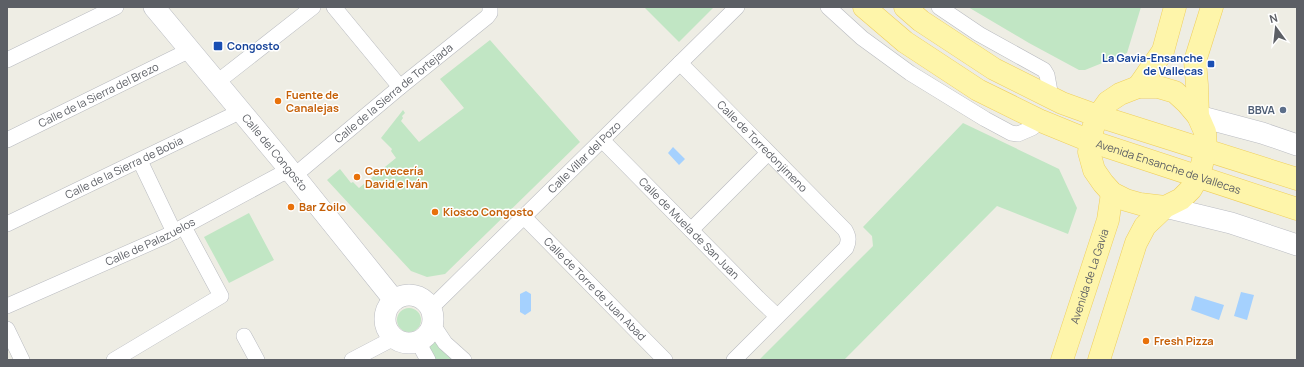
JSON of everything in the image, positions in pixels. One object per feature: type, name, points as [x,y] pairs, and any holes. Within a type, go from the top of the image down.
[{"type":"main road","name":"Avenida Ensanche de Vallecas","points":[[864,7],[905,42],[978,90],[1041,121],[1090,141],[1199,175],[1297,209]]},
{"type":"main road","points":[[905,7],[921,21],[994,69],[1051,97],[1098,116],[1297,179]]},
{"type":"main road","points":[[1138,86],[1163,51],[1175,7]]},
{"type":"main road","points":[[1198,116],[1195,61],[1212,7]]},
{"type":"main road","points":[[1099,360],[1136,243],[1145,226],[1165,206],[1181,199],[1191,189],[1199,175],[1206,149],[1205,132],[1198,116],[1187,102],[1175,92],[1158,87],[1138,86],[1120,94],[1108,102],[1098,116],[1093,128],[1089,152],[1094,170],[1112,193],[1126,200],[1140,204],[1165,206]]},
{"type":"main road","name":"Avenida de La Gavia","points":[[1062,360],[1108,220],[1112,193]]},
{"type":"street","points":[[7,60],[116,7]]},
{"type":"street","name":"Calle del Congosto","points":[[154,7],[291,172],[394,300]]},
{"type":"street","points":[[216,82],[313,7]]},
{"type":"street","points":[[334,7],[400,87]]},
{"type":"street","name":"Calle Villar del Pozo","points":[[432,317],[524,217],[736,7]]},
{"type":"street","points":[[828,7],[862,38],[910,74],[984,119],[1011,133],[1018,134],[1032,128],[1041,121]]},
{"type":"street","points":[[939,7],[979,34],[1044,70],[1047,75],[1051,97]]},
{"type":"street","name":"Calle de la Sierra de Tortejada","points":[[291,172],[301,170],[400,87],[487,17],[490,8]]},
{"type":"street","name":"Calle de la Sierra del Brezo","points":[[7,140],[190,50]]},
{"type":"street","name":"Calle de Torredonjimeno","points":[[680,63],[845,230],[848,236],[846,248],[777,316]]},
{"type":"street","name":"Calle de la Sierra de Bobia","points":[[7,224],[140,161],[231,116],[240,110]]},
{"type":"street","points":[[1198,116],[1262,133],[1297,145]]},
{"type":"street","name":"Calle de Muela de San Juan","points":[[602,140],[777,316]]},
{"type":"street","points":[[691,230],[768,153]]},
{"type":"street","points":[[114,360],[221,296],[179,230],[140,161]]},
{"type":"street","name":"Calle de Palazuelos","points":[[7,306],[179,230],[281,174],[291,172]]},
{"type":"street","points":[[1165,206],[1231,223],[1297,244]]},
{"type":"street","name":"Calle de Torre de Juan Abad","points":[[524,217],[666,360]]},
{"type":"street","points":[[432,317],[427,336],[418,342],[408,344],[400,342],[394,338],[386,328],[385,318],[387,308],[394,300],[404,295],[414,295],[424,299],[445,343],[464,360]]},
{"type":"street","points":[[734,360],[777,316]]},
{"type":"street","points":[[7,328],[22,360]]},
{"type":"street","points":[[244,336],[257,360]]},
{"type":"street","points":[[352,360],[394,338]]},
{"type":"street","points":[[418,342],[428,360]]},
{"type":"green space","points":[[644,7],[714,7],[679,42]]},
{"type":"green space","points":[[968,7],[1141,7],[1127,53],[1085,70],[1079,70]]},
{"type":"green space","points":[[490,40],[580,142],[445,274],[427,277],[411,271],[327,180],[340,169],[351,183],[353,182],[359,188],[396,158],[391,151],[392,149],[381,138],[403,110],[405,113],[402,116],[403,118],[401,121],[419,142],[464,108],[440,79]]},
{"type":"green space","points":[[963,123],[1059,169],[1077,208],[1068,234],[997,206],[844,360],[759,360],[873,246],[872,236],[863,227]]},
{"type":"green space","points":[[249,213],[274,260],[229,283],[204,237]]},
{"type":"green space","points":[[404,308],[414,308],[421,315],[421,325],[414,332],[404,332],[397,325],[397,315]]},
{"type":"green space","points":[[437,339],[457,360],[436,360],[428,346]]},
{"type":"water","points":[[673,147],[685,159],[679,165],[668,153]]},
{"type":"water","points":[[526,291],[531,294],[531,311],[525,315],[520,312],[520,294]]},
{"type":"water","points":[[1241,292],[1254,295],[1247,320],[1234,316]]},
{"type":"water","points":[[1195,296],[1224,305],[1219,320],[1191,310]]},
{"type":"place","name":"Congosto","points":[[218,46]]},
{"type":"place","name":"La Gavia-Ensanche de Vallecas","points":[[1211,64]]},
{"type":"place","name":"Fuente de Canalejas","points":[[278,101]]},
{"type":"place","name":"BBVA","points":[[1283,110]]},
{"type":"place","name":"Cervecería David e Iván","points":[[357,177]]},
{"type":"place","name":"Bar Zoilo","points":[[291,207]]},
{"type":"place","name":"Kiosco Congosto","points":[[435,212]]},
{"type":"place","name":"Fresh Pizza","points":[[1146,341]]}]
